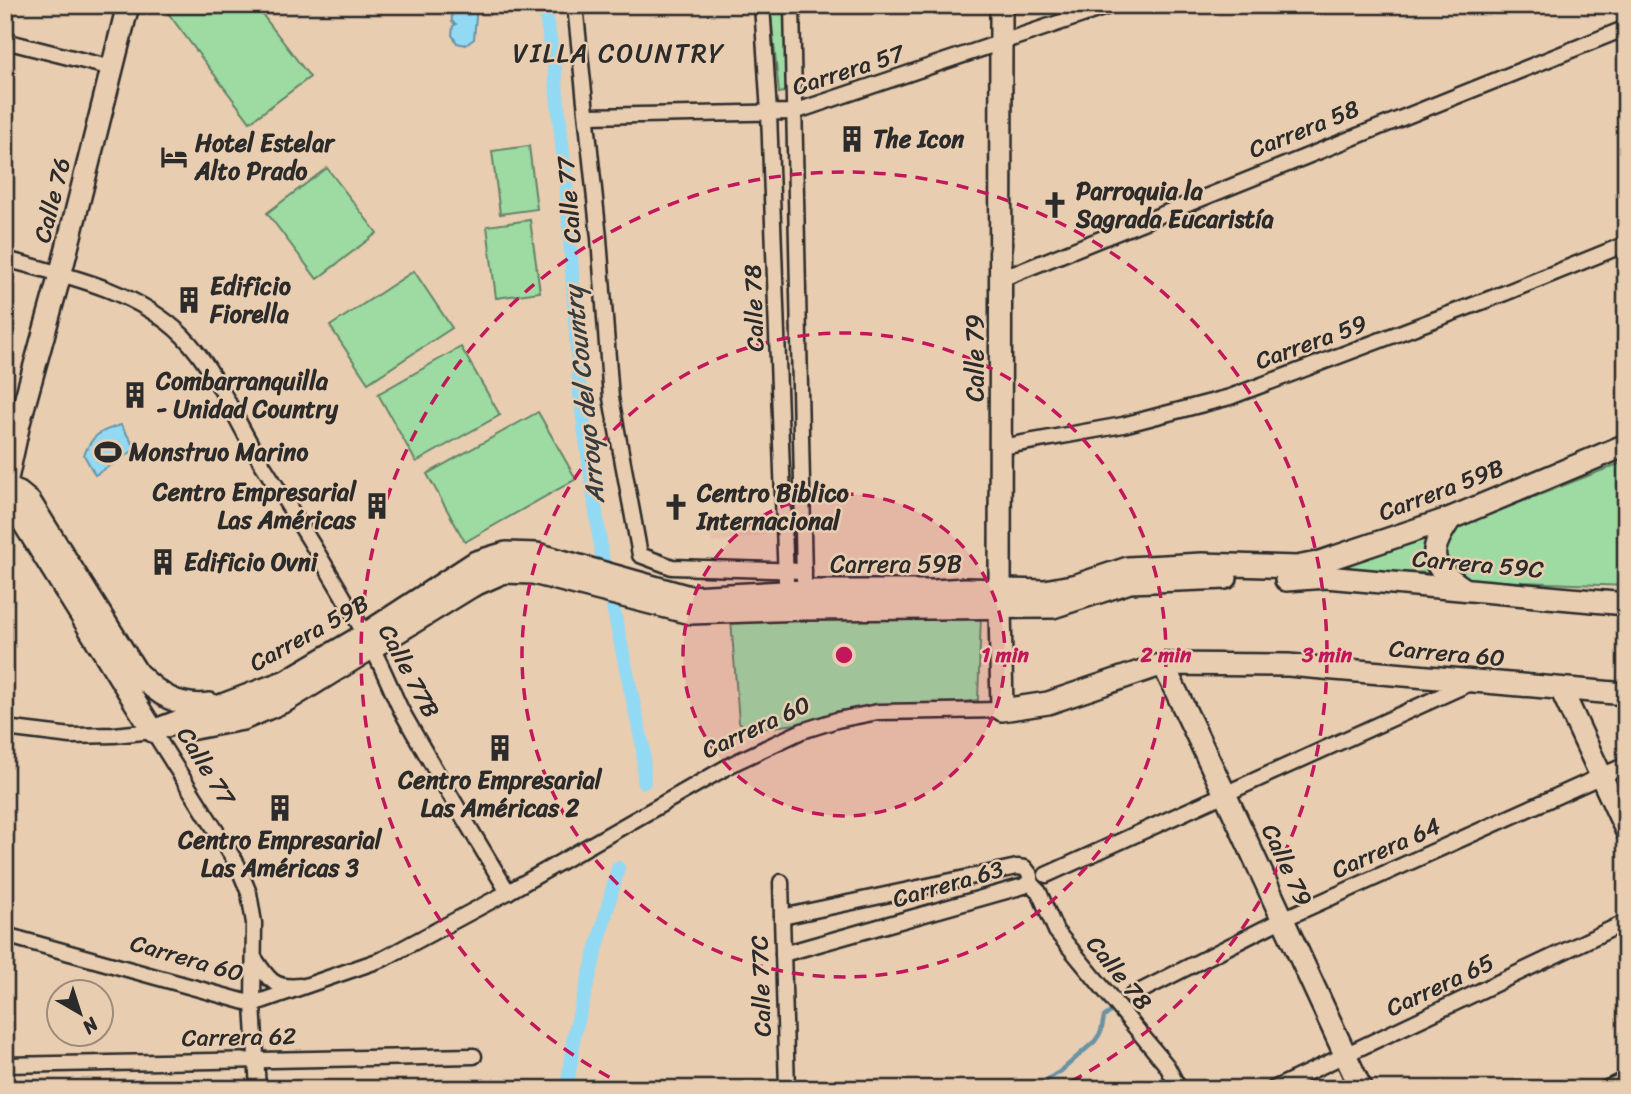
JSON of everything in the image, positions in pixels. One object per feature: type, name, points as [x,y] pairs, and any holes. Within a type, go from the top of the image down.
[{"type":"street","name":"Calle 76","points":[[5,488],[19,423],[128,5]]},
{"type":"street","name":"Calle 77","points":[[575,5],[611,398],[640,555],[672,567],[795,590]]},
{"type":"street","name":"Calle 78","points":[[762,5],[795,590]]},
{"type":"street","name":"Calle 78","points":[[792,5],[795,590]]},
{"type":"street","name":"Calle 79","points":[[1001,5],[1002,710]]},
{"type":"street","name":"Carrera 57","points":[[587,116],[794,112],[1112,5]]},
{"type":"street","name":"Carrera 58","points":[[1001,279],[1626,28]]},
{"type":"street","points":[[5,41],[112,68]]},
{"type":"street","name":"Carrera 59","points":[[1001,447],[1123,425],[1230,397],[1493,298],[1626,244]]},
{"type":"street","points":[[5,259],[60,274]]},
{"type":"street","name":"Calle 77B","points":[[60,274],[112,292],[143,307],[183,337],[214,379],[368,642],[401,709],[508,892]]},
{"type":"street","name":"Carrera 59B","points":[[153,731],[286,681],[504,572],[585,577],[628,589],[690,613],[795,590],[967,606],[1000,600],[1053,607],[1130,582],[1201,571],[1297,567],[1317,563],[1451,518],[1626,445]]},
{"type":"street","name":"Calle 77","points":[[5,488],[19,493],[30,502],[136,673],[157,693],[175,702],[198,706],[229,702]]},
{"type":"street","name":"Calle 77","points":[[5,507],[23,522],[237,864],[249,893],[254,923],[253,1004],[258,1089]]},
{"type":"street","points":[[1451,518],[1436,539],[1435,560],[1442,573],[1463,589]]},
{"type":"street","name":"Carrera 59B","points":[[1201,571],[1296,580],[1326,577]]},
{"type":"street","name":"Carrera 59C","points":[[1326,577],[1626,604]]},
{"type":"street","name":"Carrera 59B","points":[[153,731],[187,730],[243,719],[287,700],[368,642]]},
{"type":"street","name":"Calle 79","points":[[1163,664],[1361,1089]]},
{"type":"street","name":"Carrera 60","points":[[5,935],[253,1004],[383,959],[528,881],[734,763],[802,731],[837,720],[878,712],[1002,710],[1048,703],[1163,664],[1288,665],[1626,694]]},
{"type":"street","points":[[1046,875],[1475,681]]},
{"type":"street","points":[[1561,689],[1626,830]]},
{"type":"street","points":[[5,728],[71,736],[114,736],[153,731]]},
{"type":"street","name":"Carrera 64","points":[[1131,996],[1283,919],[1626,765]]},
{"type":"street","name":"Carrera 63","points":[[782,917],[1017,867],[1028,870],[1031,876],[1030,882],[1024,886],[783,954]]},
{"type":"street","name":"Calle 77C","points":[[781,882],[787,1089]]},
{"type":"street","name":"Calle 78","points":[[1030,882],[1039,892],[1056,931],[1167,1066],[1179,1089]]},
{"type":"street","name":"Carrera 65","points":[[1273,1089],[1626,922]]},
{"type":"street","points":[[255,959],[269,981],[293,987],[312,985]]},
{"type":"street","name":"Carrera 62","points":[[5,1065],[474,1056]]},
{"type":"street","points":[[1605,1089],[1626,1079]]},
{"type":"shaded area","points":[[761,513],[765,535],[712,543],[709,520]]},
{"type":"green space","points":[[162,5],[255,5],[310,77],[250,122]]},
{"type":"green space","points":[[770,5],[787,5],[790,91],[779,93]]},
{"type":"green space","points":[[529,146],[537,209],[500,214],[492,151]]},
{"type":"green space","points":[[327,168],[377,233],[317,279],[267,213]]},
{"type":"green space","points":[[530,220],[540,292],[496,298],[487,226]]},
{"type":"green space","points":[[414,271],[452,328],[368,383],[330,326]]},
{"type":"green space","points":[[461,347],[500,415],[416,462],[378,394]]},
{"type":"green space","points":[[538,412],[576,479],[465,542],[427,474]]},
{"type":"green space","points":[[1626,461],[1626,586],[1467,580],[1445,561],[1445,540],[1460,526]]},
{"type":"green space","points":[[1436,530],[1435,573],[1336,570]]},
{"type":"green space","points":[[981,614],[978,700],[750,730],[739,722],[731,620]]},
{"type":"water","points":[[451,5],[477,5],[474,39],[466,45],[457,43],[452,35],[453,26],[456,24],[452,22]]},
{"type":"water","name":"Monstruo Marino","points":[[121,425],[136,449],[95,475],[84,455],[87,448],[98,435]]},
{"type":"waterway","name":"Arroyo del Country","points":[[544,5],[554,63],[567,195],[580,396],[602,556],[643,747],[644,782]]},
{"type":"waterway","name":"Arroyo del Country","points":[[567,1089],[574,1035],[618,868]]},
{"type":"waterway","points":[[1032,1089],[1061,1071],[1095,1041],[1101,1032],[1104,1017],[1130,997]]},
{"type":"place","name":"The Icon","points":[[852,139]]},
{"type":"place","name":"Hotel Estelar Alto Prado","points":[[174,157]]},
{"type":"place","name":"Parroquia la Sagrada Eucaristía","points":[[1055,205]]},
{"type":"place","name":"Edificio Fiorella","points":[[189,300]]},
{"type":"place","name":"Combarranquilla - Unidad Country","points":[[135,395]]},
{"type":"place","name":"Monstruo Marino","points":[[108,452]]},
{"type":"place","name":"Centro Empresarial Las Américas","points":[[377,506]]},
{"type":"place","name":"Centro Biblico Internacional","points":[[676,507]]},
{"type":"place","name":"Edificio Ovni","points":[[163,562]]},
{"type":"place","name":"Centro Empresarial Las Américas 2","points":[[500,748]]},
{"type":"place","name":"Centro Empresarial Las Américas 3","points":[[280,808]]},
{"type":"district","name":"VILLA COUNTRY","points":[[619,53]]}]
